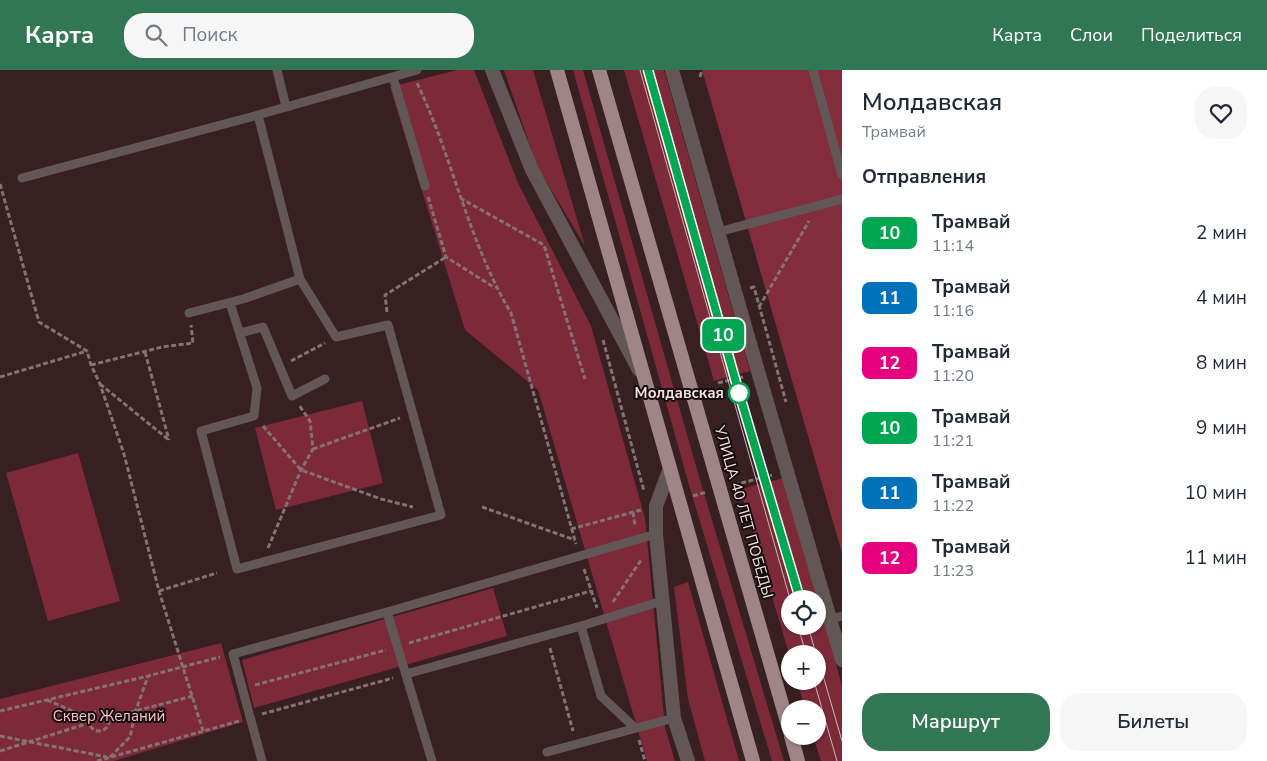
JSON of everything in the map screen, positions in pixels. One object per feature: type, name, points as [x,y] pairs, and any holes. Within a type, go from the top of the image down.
[{"type":"main road","points":[[557,70],[753,761]]},
{"type":"main road","name":"УЛИЦА 40 ЛЕТ ПОБЕДЫ","points":[[599,70],[781,701]]},
{"type":"main road","points":[[794,745],[798,761]]},
{"type":"street","points":[[492,70],[532,170],[647,386]]},
{"type":"street","points":[[672,70],[746,330],[836,618],[842,660]]},
{"type":"street","points":[[670,468],[656,506],[656,534],[674,718],[688,761]]},
{"type":"lane","points":[[276,70],[286,107]]},
{"type":"lane","points":[[813,70],[842,174]]},
{"type":"lane","points":[[22,178],[415,71]]},
{"type":"lane","points":[[393,77],[425,186]]},
{"type":"lane","points":[[230,303],[257,388],[254,416],[200,431],[237,569],[441,515],[388,325],[336,337],[300,279],[258,115]]},
{"type":"lane","points":[[718,232],[842,199]]},
{"type":"lane","points":[[189,313],[230,303],[300,279]]},
{"type":"lane","points":[[240,333],[263,327],[292,396],[325,379]]},
{"type":"lane","points":[[262,761],[233,654],[387,612],[656,534]]},
{"type":"lane","points":[[406,674],[547,636],[662,602]]},
{"type":"lane","points":[[387,612],[429,759]]},
{"type":"lane","points":[[581,626],[601,696],[635,728]]},
{"type":"lane","points":[[547,752],[674,718]]},
{"type":"path","points":[[700,77],[702,70]]},
{"type":"path","points":[[415,71],[495,288],[511,313],[575,540],[600,620]]},
{"type":"path","points":[[0,184],[39,322],[87,350],[91,365],[100,384],[124,454],[159,591],[203,731]]},
{"type":"path","points":[[425,186],[446,257],[495,288]]},
{"type":"path","points":[[460,197],[544,245],[585,379]]},
{"type":"path","points":[[746,330],[818,206]]},
{"type":"path","points":[[388,325],[385,295],[446,257]]},
{"type":"path","points":[[91,365],[193,343],[189,313]]},
{"type":"path","points":[[599,332],[604,341],[645,496]]},
{"type":"path","points":[[280,366],[336,337]]},
{"type":"path","points":[[0,377],[87,350]]},
{"type":"path","points":[[100,384],[169,440],[145,352]]},
{"type":"path","points":[[262,562],[301,470],[313,449],[310,421],[292,396]]},
{"type":"path","points":[[313,449],[413,414]]},
{"type":"path","points":[[254,416],[301,470],[381,499],[415,508]]},
{"type":"path","points":[[482,507],[575,540]]},
{"type":"path","points":[[600,620],[642,561],[633,512]]},
{"type":"path","points":[[159,591],[217,574]]},
{"type":"path","points":[[243,688],[398,647],[591,591]]},
{"type":"path","points":[[547,636],[576,743]]},
{"type":"path","points":[[0,711],[233,654]]},
{"type":"path","points":[[0,736],[110,759],[130,737],[136,710],[148,676]]},
{"type":"path","points":[[108,718],[193,696]]},
{"type":"path","points":[[47,700],[90,718]]},
{"type":"path","points":[[99,711],[105,713],[108,718],[108,724],[101,730],[95,730],[89,723],[93,713],[99,711]]},
{"type":"path","points":[[0,751],[89,723]]},
{"type":"path","points":[[635,728],[645,761]]},
{"type":"green space","points":[[457,70],[474,70],[518,183],[591,326],[645,518],[665,728],[675,761],[647,761],[538,390],[465,330],[390,87]]},
{"type":"green space","points":[[504,70],[533,70],[585,246],[537,166]]},
{"type":"green space","points":[[573,70],[583,70],[700,480],[784,761],[772,761],[689,485]]},
{"type":"green space","points":[[624,70],[664,70],[750,371],[714,381]]},
{"type":"green space","points":[[362,401],[383,483],[276,510],[255,428]]},
{"type":"green space","points":[[78,453],[120,601],[48,621],[6,473]]},
{"type":"green space","points":[[784,478],[815,590],[781,590],[781,627],[740,489]]},
{"type":"green space","points":[[688,582],[739,761],[705,761],[688,699],[674,587]]},
{"type":"green space","points":[[493,588],[507,636],[254,708],[242,660]]},
{"type":"green space","points":[[826,629],[842,686],[842,761],[821,761],[816,745],[826,745],[826,700],[802,700],[800,690],[826,690],[826,645],[786,645],[783,635],[826,635]]},
{"type":"green space","name":"Сквер Желаний","points":[[221,643],[243,722],[114,761],[0,761],[0,699]]},
{"type":"shaded area","points":[[702,70],[842,70],[842,553]]},
{"type":"tram line","points":[[640,70],[787,590]]},
{"type":"tram line","points":[[648,70],[739,393],[797,590]]},
{"type":"tram line","name":"10","points":[[648,70],[739,393],[797,590]]},
{"type":"tram line","points":[[801,635],[803,645]]},
{"type":"tram line","points":[[811,635],[813,645]]},
{"type":"tram line","points":[[826,686],[842,741]]},
{"type":"tram line","points":[[817,690],[837,761]]},
{"type":"place","name":"Молдавская","points":[[739,393]]}]
